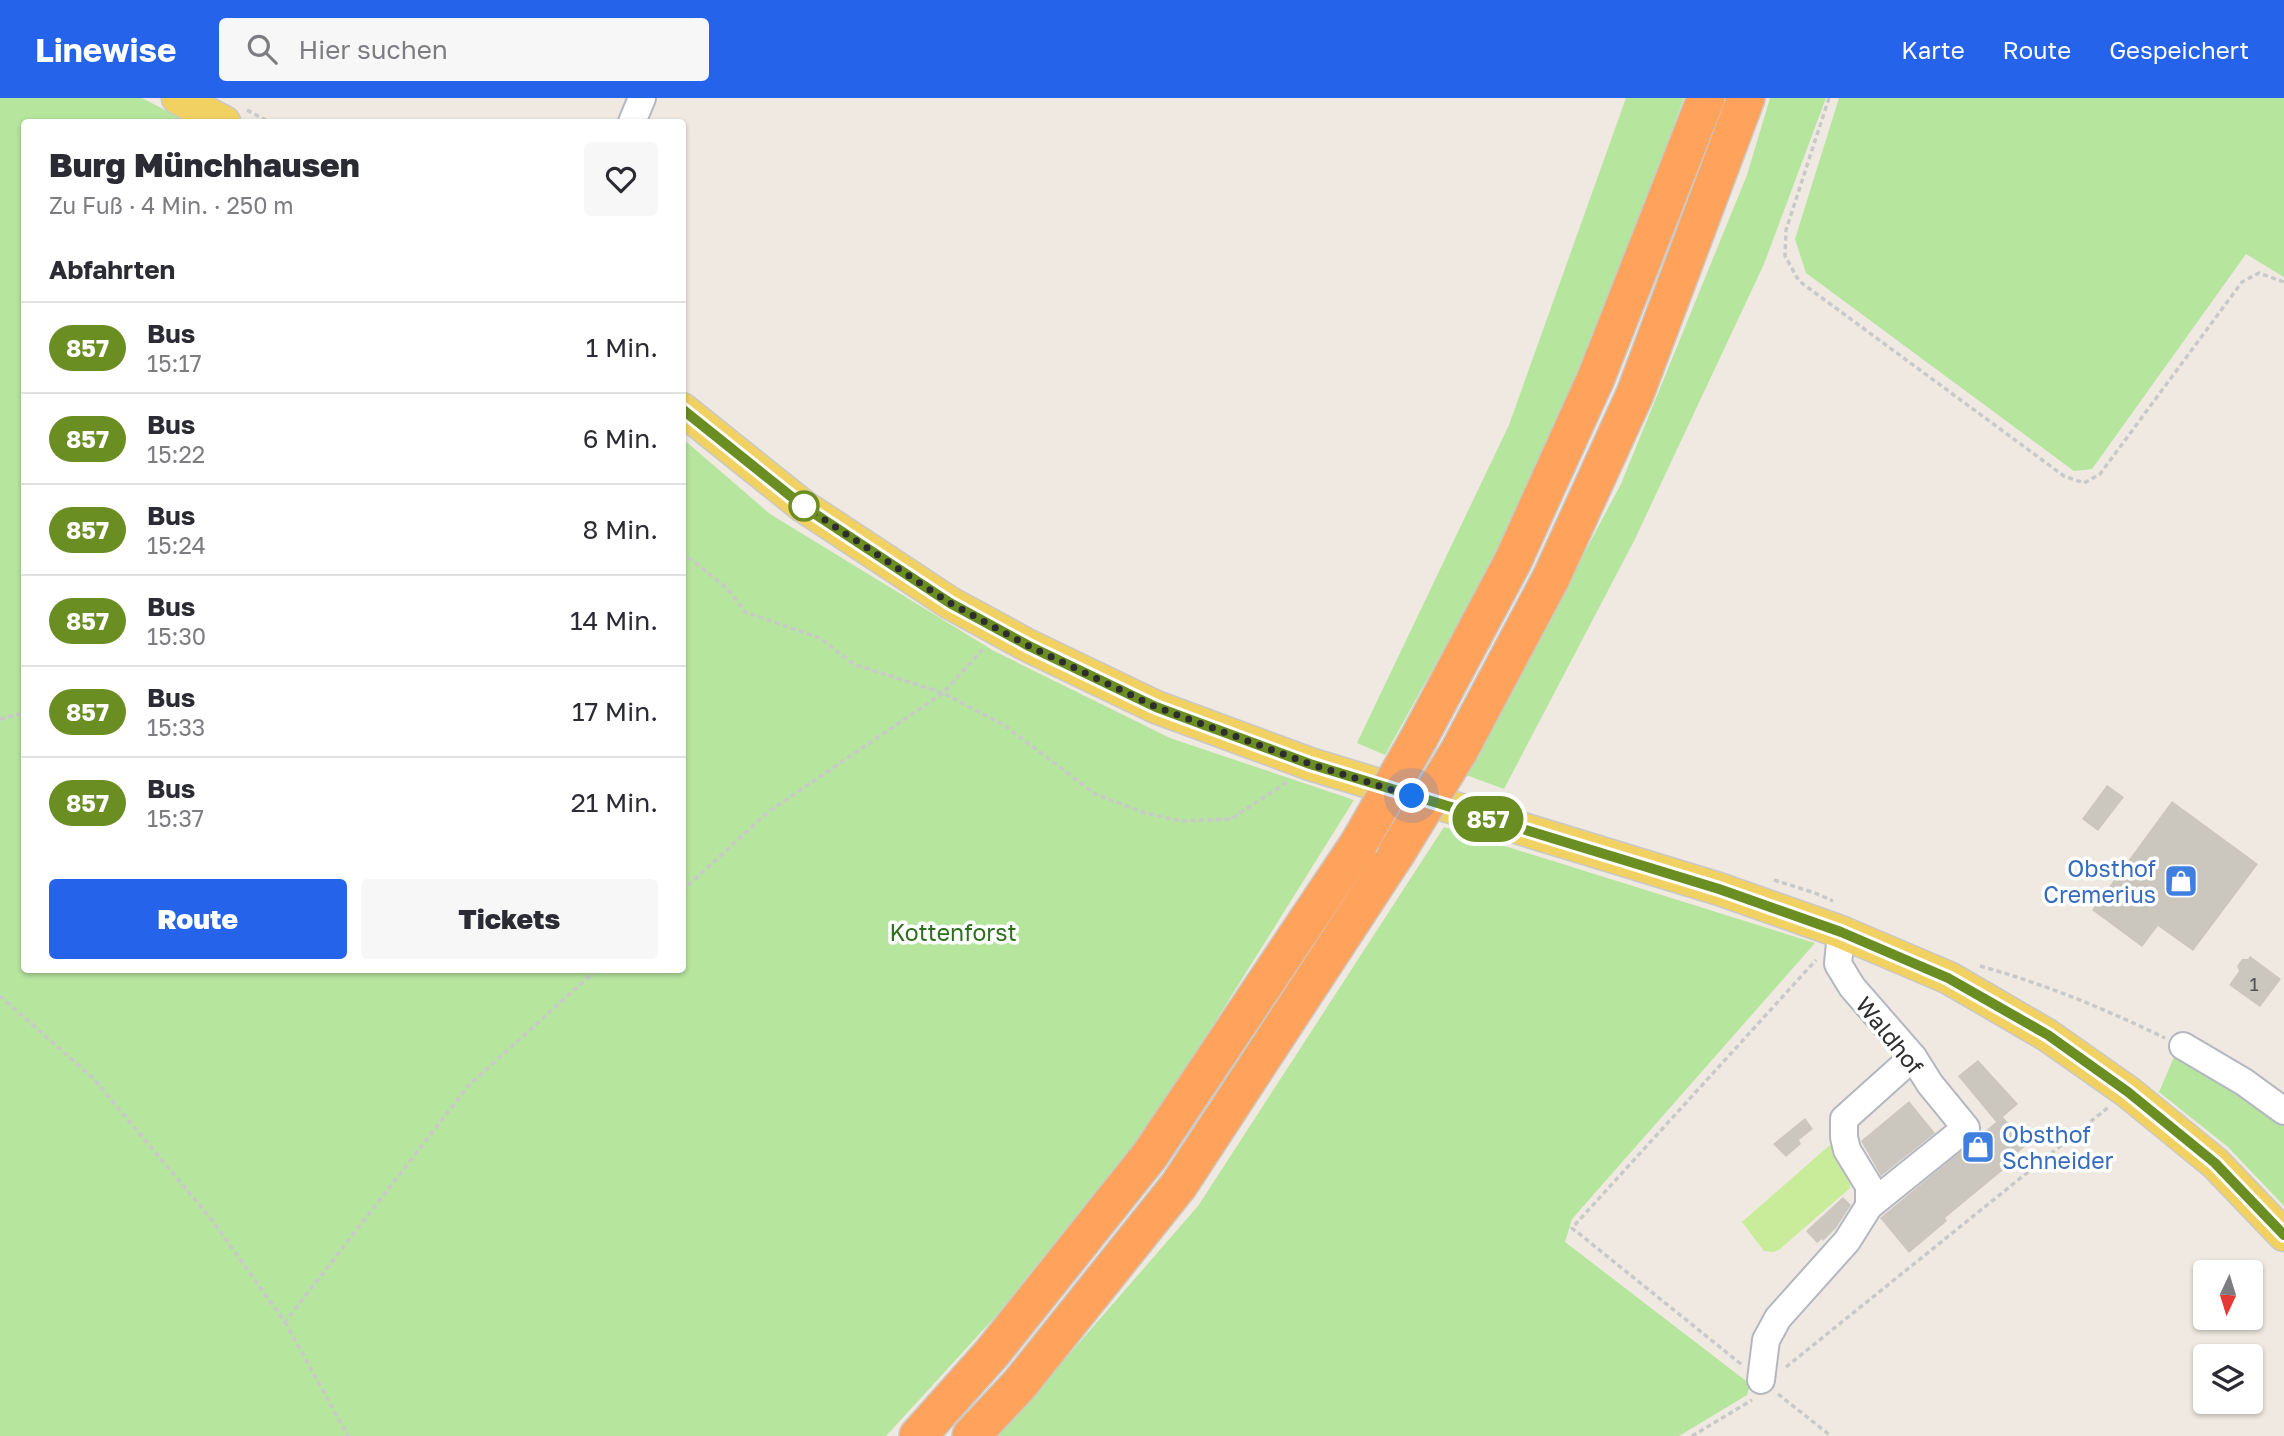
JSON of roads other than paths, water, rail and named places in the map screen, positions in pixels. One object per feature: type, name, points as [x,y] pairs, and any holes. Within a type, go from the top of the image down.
[{"type":"highway","points":[[918,1436],[992,1353],[1150,1155],[1359,843],[1513,561],[1596,378],[1706,98]]},
{"type":"highway","points":[[971,1436],[1019,1385],[1179,1185],[1397,852],[1459,751],[1551,578],[1635,394],[1746,98]]},
{"type":"main road","points":[[178,98],[218,119]]},
{"type":"main road","points":[[686,412],[814,513],[950,603],[1029,646],[1156,707],[1301,761],[1719,889],[1841,932],[1948,978],[2048,1035],[2128,1092],[2215,1163],[2284,1235]]},
{"type":"lane","points":[[633,119],[642,98]]},
{"type":"lane","name":"Waldhof","points":[[1841,932],[1838,964],[1852,987],[1913,1057],[1930,1084],[1966,1128],[1869,1206]]},
{"type":"lane","points":[[2183,1046],[2244,1082],[2284,1111]]},
{"type":"lane","points":[[1766,1384],[1766,1340],[1778,1318],[1847,1241],[1869,1206],[1869,1186],[1847,1150],[1844,1119],[1913,1057]]},
{"type":"place","name":"Obsthof Cremerius","points":[[2181,881]]},
{"type":"place","name":"Obsthof Schneider","points":[[1978,1147]]},
{"type":"park label","name":"Kottenforst","points":[[953,932]]}]
